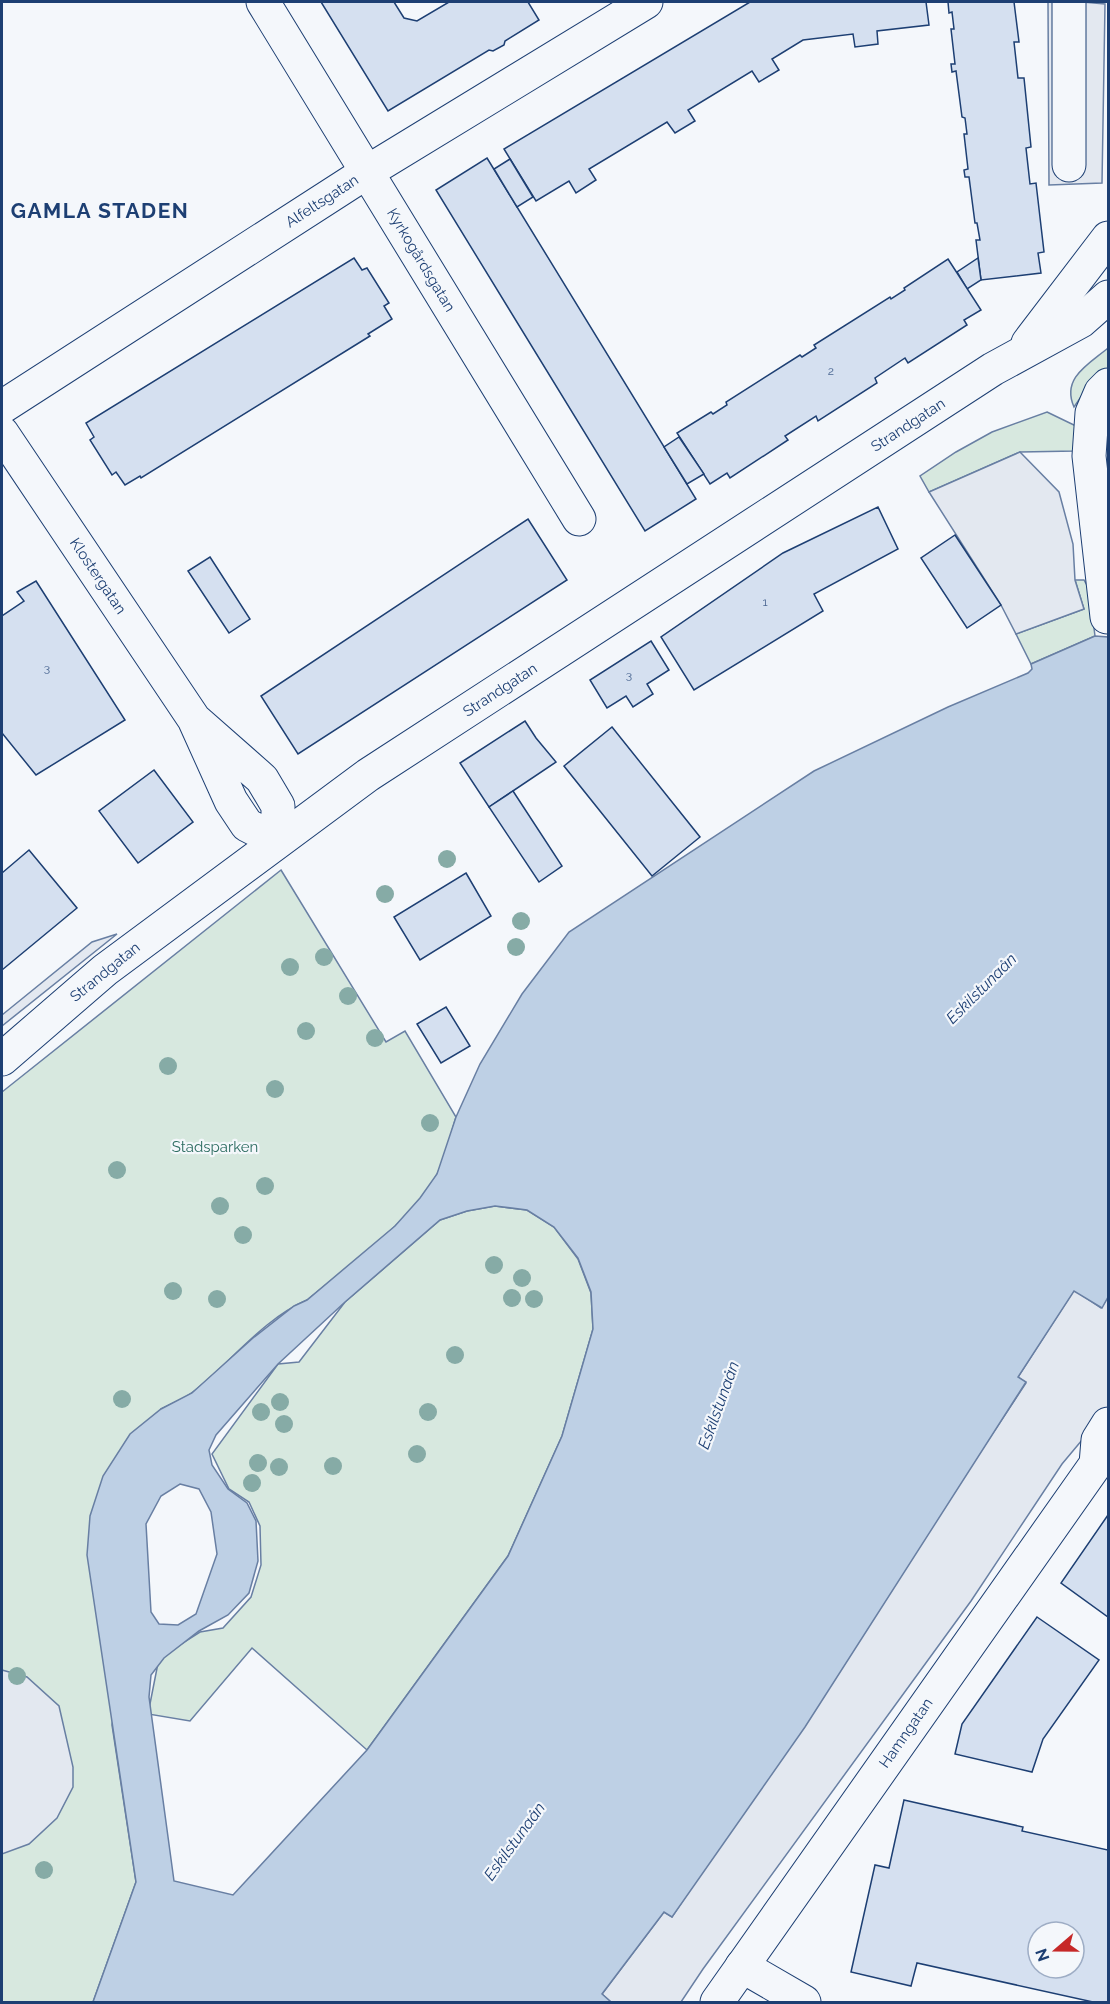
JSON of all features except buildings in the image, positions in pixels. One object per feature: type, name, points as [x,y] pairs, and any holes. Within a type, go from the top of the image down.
[{"type":"street","name":"Kyrkogårdsgatan","points":[[263,2],[579,519]]},
{"type":"street","name":"Alfeltsgatan","points":[[2,407],[367,172],[646,2]]},
{"type":"street","points":[[1069,2],[1069,165]]},
{"type":"street","name":"Strandgatan","points":[[1022,352],[1108,238]]},
{"type":"street","name":"Strandgatan","points":[[2,1059],[105,970],[368,775],[1022,352],[1081,321],[1108,297]]},
{"type":"street","points":[[1107,617],[1089,456],[1092,413],[1101,392],[1108,385]]},
{"type":"street","name":"Klostergatan","points":[[2,433],[194,719],[262,779],[278,806],[278,841]]},
{"type":"street","name":"Hamngatan","points":[[717,2002],[1102,1462],[1098,1440],[1108,1424]]},
{"type":"street","points":[[742,1966],[804,2002]]},
{"type":"green space","points":[[1108,348],[1108,368],[1092,381],[1074,407],[1071,388],[1074,380],[1085,366]]},
{"type":"green space","points":[[1047,412],[1076,426],[1075,451],[1020,452],[929,492],[920,476],[992,432]]},
{"type":"green space","points":[[1075,580],[1084,580],[1089,589],[1095,636],[1031,664],[1016,634],[1084,609]]},
{"type":"green space","name":"Stadsparken","points":[[281,870],[386,1042],[405,1031],[456,1117],[437,1174],[426,1192],[396,1226],[307,1300],[291,1308],[262,1329],[208,1380],[183,1399],[161,1409],[112,1725],[136,1882],[93,2002],[2,2002],[2,1092]]},
{"type":"green space","points":[[495,1206],[527,1210],[554,1227],[578,1259],[591,1293],[593,1329],[562,1436],[508,1556],[367,1750],[252,1648],[190,1721],[148,1714],[159,1658],[200,1632],[223,1628],[251,1597],[261,1565],[260,1526],[249,1502],[229,1489],[212,1454],[278,1364],[299,1362],[345,1302],[440,1220],[467,1211]]},
{"type":"shaded area","points":[[1048,2],[1105,4],[1102,183],[1049,185]]},
{"type":"shaded area","points":[[1020,452],[1059,492],[1073,544],[1075,580],[1084,609],[1016,634],[1001,605],[929,492]]},
{"type":"shaded area","points":[[117,934],[2,1026],[2,1015],[92,942]]},
{"type":"shaded area","points":[[1074,1290],[1101,1308],[1108,1297],[1108,1409],[1062,1464],[971,1601],[681,2002],[611,2002],[602,1994],[664,1912],[672,1917],[1026,1383],[1018,1377]]},
{"type":"shaded area","points":[[2,1670],[27,1677],[59,1706],[73,1767],[73,1787],[57,1818],[29,1844],[2,1854]]},
{"type":"water","name":"Eskilstunaån","points":[[1095,636],[1108,637],[1108,1297],[1102,1308],[1074,1291],[1018,1377],[1026,1382],[805,1727],[672,1917],[664,1912],[602,1994],[611,2002],[93,2002],[136,1882],[87,1555],[90,1516],[103,1476],[130,1434],[161,1409],[192,1393],[253,1338],[294,1306],[307,1300],[395,1226],[420,1198],[437,1174],[456,1117],[480,1064],[522,994],[569,932],[814,771],[948,707],[1028,673],[1032,669],[1031,664]],"holes":[[[495,1206],[527,1210],[554,1227],[578,1258],[591,1292],[593,1329],[562,1436],[508,1556],[367,1750],[233,1895],[174,1881],[149,1697],[151,1675],[164,1658],[199,1631],[228,1615],[249,1593],[258,1561],[256,1521],[247,1503],[228,1489],[212,1465],[209,1450],[216,1435],[278,1364],[345,1302],[440,1220],[467,1211]],[[180,1484],[199,1489],[211,1512],[217,1554],[196,1614],[178,1625],[159,1624],[151,1612],[146,1524],[161,1496]]]},
{"type":"district","name":"GAMLA STADEN","points":[[100,211]]}]
